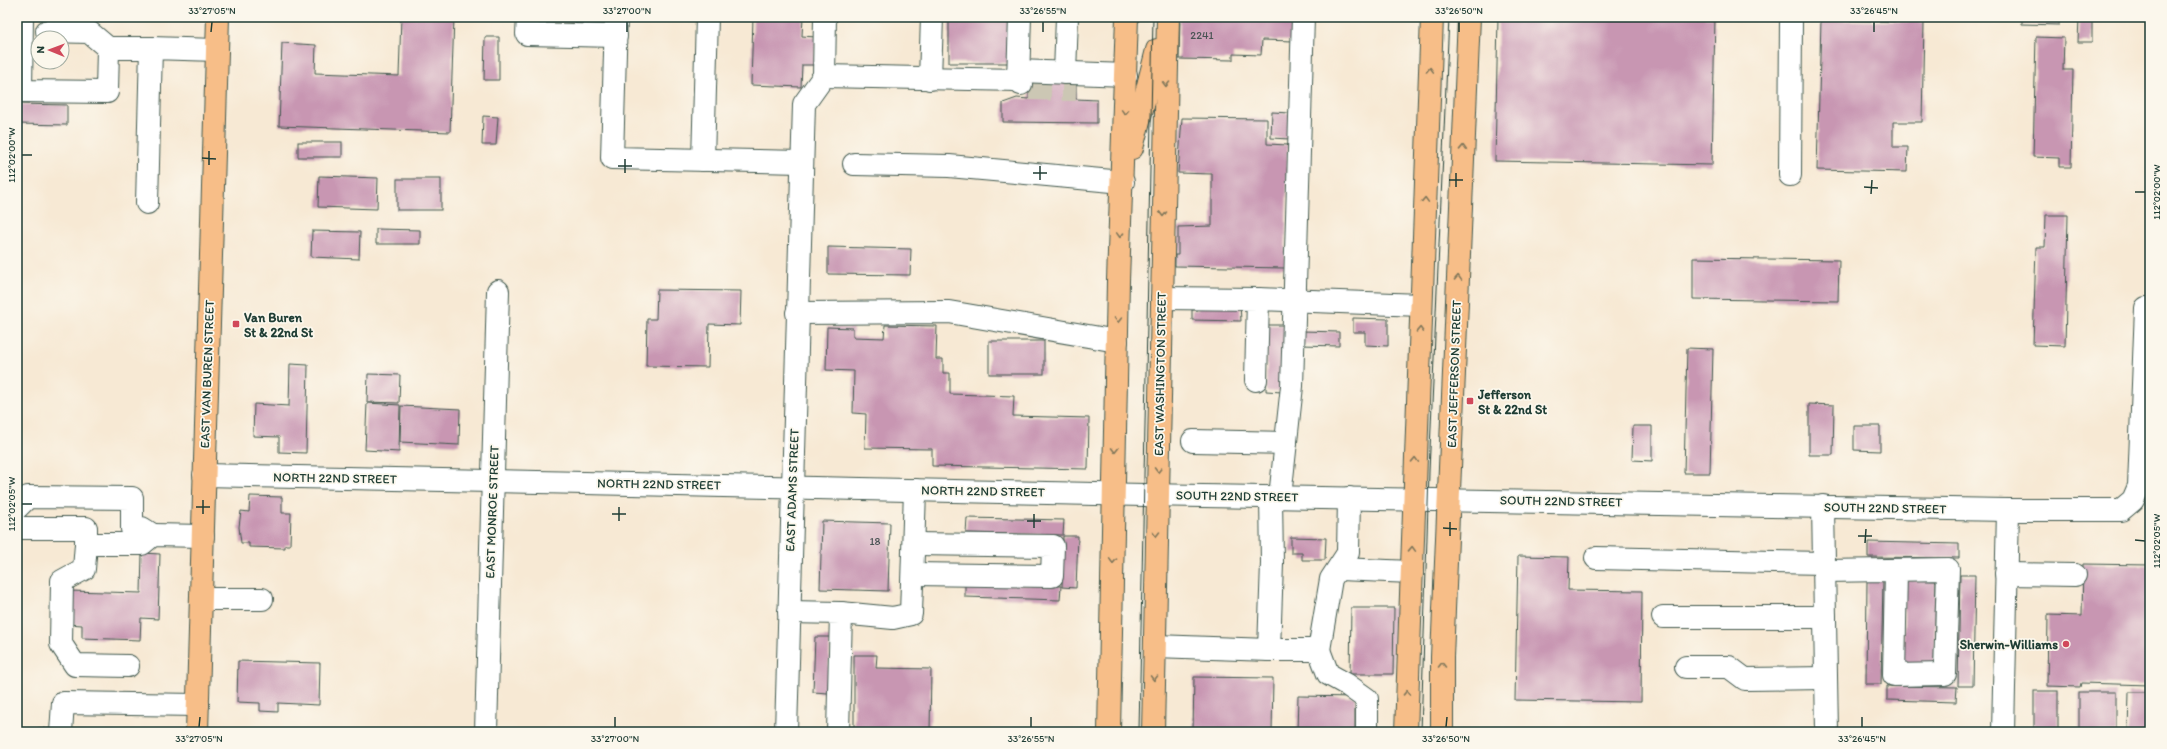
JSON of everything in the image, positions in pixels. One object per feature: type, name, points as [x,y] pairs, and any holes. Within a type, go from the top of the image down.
[{"type":"main road","name":"EAST VAN BUREN STREET","points":[[197,732],[218,17]]},
{"type":"main road","points":[[1109,732],[1117,341],[1127,17]]},
{"type":"main road","points":[[1123,182],[1151,81],[1164,17]]},
{"type":"main road","name":"EAST WASHINGTON STREET","points":[[1153,732],[1168,17]]},
{"type":"main road","points":[[1406,732],[1432,17]]},
{"type":"main road","name":"EAST JEFFERSON STREET","points":[[1442,732],[1442,657],[1469,17]]},
{"type":"street","points":[[22,17],[21,91],[107,92],[108,48]]},
{"type":"street","points":[[528,17],[527,34],[616,27],[612,158],[802,162]]},
{"type":"street","points":[[703,160],[707,17]]},
{"type":"street","points":[[825,17],[824,76],[1070,82],[1090,74],[1126,75]]},
{"type":"street","points":[[930,79],[932,17]]},
{"type":"street","points":[[1020,17],[1022,80]]},
{"type":"street","points":[[1067,17],[1070,82]]},
{"type":"street","points":[[1269,650],[1275,497],[1286,443],[1292,386],[1303,17]]},
{"type":"street","points":[[1790,175],[1791,17]]},
{"type":"street","points":[[70,32],[89,32],[108,48],[217,50]]},
{"type":"street","points":[[147,203],[151,48]]},
{"type":"street","name":"EAST ADAMS STREET","points":[[786,732],[798,248],[804,104],[824,76]]},
{"type":"street","points":[[854,164],[949,166],[1123,182]]},
{"type":"street","name":"EAST MONROE STREET","points":[[486,732],[498,291]]},
{"type":"street","points":[[1162,298],[1258,299],[1421,305]]},
{"type":"street","points":[[1256,380],[1258,299]]},
{"type":"street","name":"SOUTH 22ND STREET","points":[[1114,494],[2008,510],[2121,510],[2133,500],[2139,486],[2146,308]]},
{"type":"street","points":[[797,313],[949,312],[1117,341]]},
{"type":"street","points":[[1194,441],[1286,443]]},
{"type":"street","name":"NORTH 22ND STREET","points":[[204,475],[1114,494]]},
{"type":"street","points":[[789,612],[841,613],[894,618],[912,614],[916,490]]},
{"type":"street","points":[[17,508],[28,497],[132,498],[132,529],[142,528],[153,536],[203,536]]},
{"type":"street","points":[[1349,498],[1348,553],[1339,569],[1331,579],[1319,650],[1328,674],[1346,684],[1367,699],[1367,732]]},
{"type":"street","points":[[1823,506],[1827,732]]},
{"type":"street","points":[[2003,732],[2008,510]]},
{"type":"street","points":[[17,528],[86,528],[84,569],[62,581],[61,644],[75,665],[128,666]]},
{"type":"street","points":[[86,544],[142,544],[153,536]]},
{"type":"street","points":[[913,574],[1052,576],[1053,546],[914,544]]},
{"type":"street","points":[[1596,558],[1896,571],[1948,569],[1945,674],[1894,675],[1896,571]]},
{"type":"street","points":[[1339,569],[1412,572]]},
{"type":"street","points":[[2006,574],[2075,575]]},
{"type":"street","points":[[201,599],[262,599]]},
{"type":"street","points":[[838,732],[841,613]]},
{"type":"street","points":[[1663,617],[1825,617]]},
{"type":"street","points":[[1155,646],[1269,650],[1319,650]]},
{"type":"street","points":[[1686,667],[1729,667],[1745,679],[1826,678]]},
{"type":"street","points":[[62,732],[63,703],[198,705]]},
{"type":"building","points":[[401,17],[454,17],[450,132],[279,126],[282,43],[316,45],[315,73],[399,76]]},
{"type":"building","points":[[542,17],[585,17],[585,22],[542,21]]},
{"type":"building","points":[[753,17],[803,17],[802,36],[816,37],[815,65],[802,65],[801,87],[751,85]]},
{"type":"building","points":[[949,17],[1012,17],[1011,63],[949,63]]},
{"type":"building","points":[[1248,17],[1248,19],[1294,20],[1294,41],[1262,40],[1261,55],[1233,54],[1233,60],[1179,59],[1180,18]]},
{"type":"building","points":[[1498,17],[1715,17],[1712,165],[1495,161]]},
{"type":"building","points":[[2022,17],[2059,17],[2059,25],[2022,24]]},
{"type":"building","points":[[2079,17],[2092,17],[2092,42],[2078,42]]},
{"type":"building","points":[[1821,20],[1924,22],[1922,122],[1893,122],[1893,147],[1908,147],[1907,172],[1817,170]]},
{"type":"building","points":[[485,37],[499,37],[499,80],[484,80]]},
{"type":"building","points":[[2036,37],[2064,38],[2063,70],[2073,70],[2071,167],[2059,167],[2059,158],[2033,157]]},
{"type":"building","points":[[1029,79],[1076,80],[1076,99],[1097,100],[1097,123],[1003,122],[1003,103],[1017,98],[1029,99]]},
{"type":"building","points":[[17,104],[67,105],[67,125],[17,124]]},
{"type":"building","points":[[1272,112],[1290,113],[1289,139],[1271,138]]},
{"type":"building","points":[[483,116],[498,117],[496,145],[482,145]]},
{"type":"building","points":[[1182,118],[1267,119],[1267,144],[1288,145],[1285,268],[1175,266],[1175,255],[1178,255],[1178,227],[1212,226],[1212,174],[1178,173]]},
{"type":"building","points":[[298,142],[342,142],[342,157],[298,157]]},
{"type":"building","points":[[319,176],[378,178],[377,209],[318,207]]},
{"type":"building","points":[[397,179],[441,179],[441,210],[397,210]]},
{"type":"building","points":[[2046,215],[2068,215],[2065,346],[2033,345],[2036,247],[2045,247]]},
{"type":"building","points":[[376,229],[420,230],[420,244],[376,244]]},
{"type":"building","points":[[312,231],[360,232],[359,259],[311,257]]},
{"type":"building","points":[[828,247],[911,249],[910,275],[828,274]]},
{"type":"building","points":[[1693,258],[1839,260],[1838,301],[1693,299]]},
{"type":"building","points":[[657,290],[741,291],[740,325],[709,324],[708,367],[646,366],[647,319],[656,319]]},
{"type":"building","points":[[1198,303],[1240,304],[1241,321],[1192,320],[1192,310],[1198,310]]},
{"type":"building","points":[[1353,318],[1388,319],[1388,346],[1365,345],[1365,332],[1353,332]]},
{"type":"building","points":[[885,325],[937,326],[936,359],[943,359],[943,373],[950,373],[950,394],[1014,396],[1013,416],[1089,418],[1088,469],[932,466],[932,449],[865,448],[866,414],[853,413],[854,371],[826,370],[827,327],[853,328],[853,337],[884,338]]},
{"type":"building","points":[[1268,325],[1285,325],[1282,392],[1266,391]]},
{"type":"building","points":[[1302,331],[1339,332],[1339,346],[1301,345]]},
{"type":"building","points":[[989,341],[1044,341],[1044,374],[989,374]]},
{"type":"building","points":[[1687,348],[1713,349],[1710,473],[1684,473]]},
{"type":"building","points":[[290,364],[308,365],[306,453],[279,452],[279,437],[253,436],[254,404],[289,406]]},
{"type":"building","points":[[368,374],[400,375],[399,403],[367,402]]},
{"type":"building","points":[[367,403],[400,405],[399,452],[365,450]]},
{"type":"building","points":[[1809,404],[1834,405],[1833,455],[1809,455]]},
{"type":"building","points":[[401,406],[460,409],[459,445],[400,442]]},
{"type":"building","points":[[1633,426],[1652,426],[1652,461],[1632,460]]},
{"type":"building","points":[[1854,426],[1880,426],[1880,451],[1854,450]]},
{"type":"building","points":[[250,496],[282,497],[282,513],[291,513],[290,545],[285,545],[285,548],[249,547],[249,543],[241,543],[239,527],[241,511],[249,512]]},
{"type":"building","points":[[967,518],[1064,520],[1063,535],[966,533]]},
{"type":"building","points":[[822,521],[890,523],[888,591],[820,589]]},
{"type":"building","points":[[1063,536],[1078,536],[1076,588],[1062,587]]},
{"type":"building","points":[[1291,537],[1326,538],[1325,560],[1302,560],[1302,553],[1291,553]]},
{"type":"building","points":[[1868,542],[1959,544],[1959,558],[1868,557]]},
{"type":"building","points":[[142,553],[160,554],[158,619],[141,618],[140,640],[82,638],[82,625],[68,624],[69,591],[141,593]]},
{"type":"building","points":[[1518,556],[1569,557],[1568,590],[1642,591],[1641,702],[1515,700]]},
{"type":"building","points":[[2083,564],[2150,565],[2150,685],[2081,683],[2080,687],[2047,686],[2048,615],[2082,616]]},
{"type":"building","points":[[1960,575],[1975,575],[1973,686],[1958,686]]},
{"type":"building","points":[[1867,579],[1883,579],[1881,684],[1866,684]]},
{"type":"building","points":[[1905,580],[1936,581],[1934,666],[1903,665]]},
{"type":"building","points":[[965,583],[1061,586],[1060,600],[965,597]]},
{"type":"building","points":[[1351,608],[1394,608],[1393,674],[1350,674]]},
{"type":"building","points":[[815,637],[830,637],[828,693],[813,692]]},
{"type":"building","points":[[854,655],[877,655],[876,668],[931,669],[930,732],[854,732]]},
{"type":"building","points":[[238,661],[320,663],[319,705],[278,703],[278,712],[260,711],[260,703],[237,702]]},
{"type":"building","points":[[1194,677],[1273,678],[1272,732],[1193,732]]},
{"type":"building","points":[[1887,686],[1957,687],[1956,702],[1887,700]]},
{"type":"building","points":[[2034,691],[2058,691],[2058,732],[2034,732]]},
{"type":"building","points":[[2079,692],[2116,692],[2116,732],[2079,732]]},
{"type":"building","points":[[2129,692],[2150,692],[2150,732],[2128,732]]},
{"type":"building","points":[[1298,696],[1355,697],[1355,732],[1297,732]]},
{"type":"building","points":[[38,728],[55,729],[55,732],[17,732],[17,730],[38,731]]},
{"type":"tunnel","points":[[1029,89],[1076,90]]},
{"type":"tram line","points":[[1139,732],[1153,17]]},
{"type":"tram line","points":[[1421,732],[1429,472],[1449,17]]},
{"type":"place","name":"Van Buren St & 22nd St","points":[[236,324]]},
{"type":"place","name":"Jefferson St & 22nd St","points":[[1470,401]]},
{"type":"place","name":"Sherwin-Williams","points":[[2066,644]]}]
